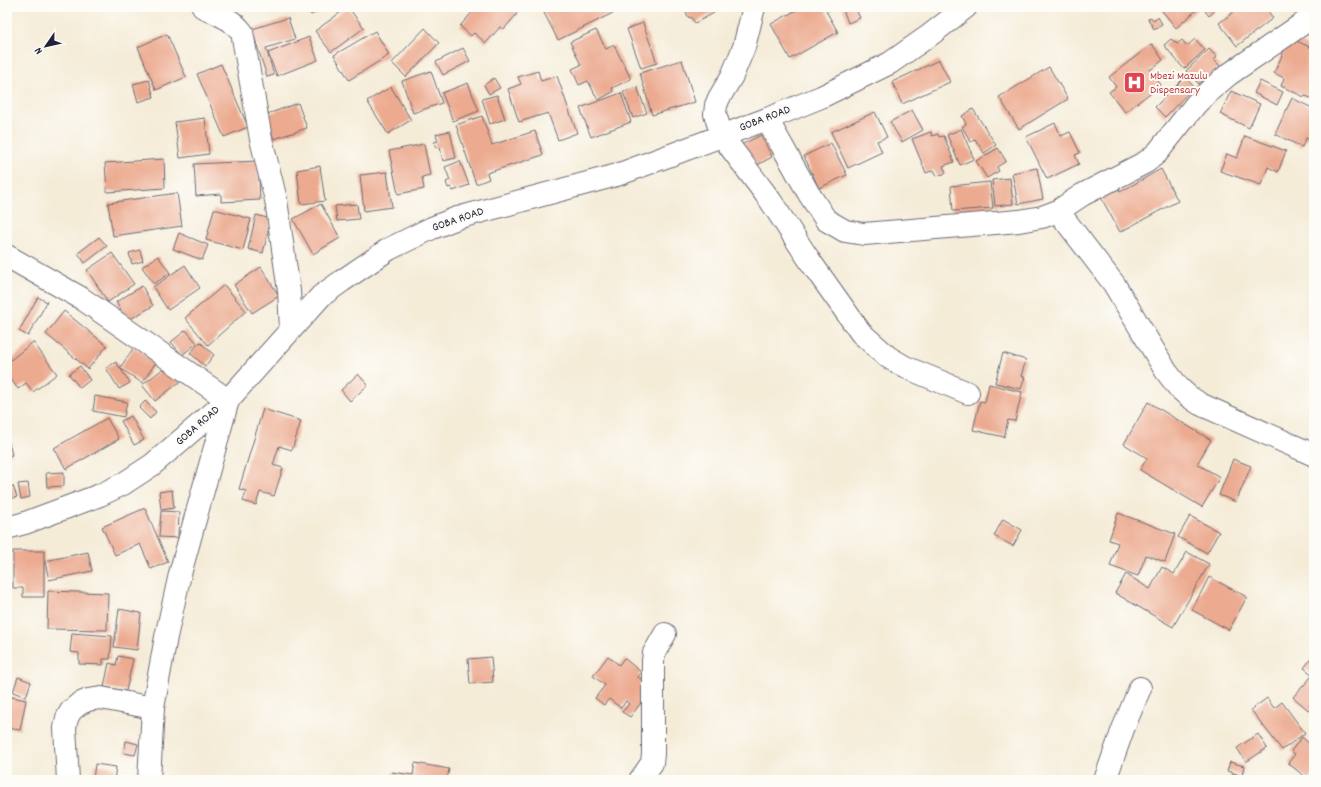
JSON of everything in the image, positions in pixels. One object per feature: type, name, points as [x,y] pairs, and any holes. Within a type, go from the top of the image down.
[{"type":"street","points":[[203,7],[229,20],[242,32],[261,139],[276,200],[289,291],[291,329]]},
{"type":"street","points":[[754,7],[744,47],[732,76],[716,105],[715,114],[722,136],[770,200],[812,264],[861,333],[888,357],[900,364],[968,393]]},
{"type":"street","name":"GOBA ROAD","points":[[7,528],[25,523],[100,495],[123,484],[152,465],[228,400],[321,296],[390,249],[432,228],[457,218],[617,175],[767,119],[821,97],[890,62],[930,35],[966,7]]},
{"type":"street","points":[[767,119],[808,194],[826,220],[845,231],[864,234],[1019,221],[1042,217],[1058,211],[1082,195],[1146,162],[1157,153],[1196,104],[1209,91],[1307,14]]},
{"type":"street","points":[[1058,211],[1114,284],[1166,371],[1179,388],[1200,404],[1314,455]]},
{"type":"street","points":[[7,256],[81,298],[228,400],[180,574],[166,637],[153,708],[149,780]]},
{"type":"street","points":[[640,780],[652,763],[652,661],[654,653],[664,634]]},
{"type":"street","points":[[1105,780],[1123,729],[1140,688]]},
{"type":"street","points":[[68,780],[64,728],[71,711],[79,704],[88,700],[100,698],[153,708]]},
{"type":"building","points":[[307,7],[327,7],[311,15]]},
{"type":"building","points":[[348,7],[364,28],[331,52],[315,31]]},
{"type":"building","points":[[479,7],[509,7],[517,14],[504,29],[500,27],[486,43],[474,33],[471,36],[460,26],[476,8],[477,9]]},
{"type":"building","points":[[541,7],[618,7],[619,10],[558,40]]},
{"type":"building","points":[[683,7],[711,7],[714,13],[695,23],[691,17],[689,18]]},
{"type":"building","points":[[802,7],[841,7],[826,11],[838,32],[790,59],[771,24]]},
{"type":"building","points":[[842,7],[855,7],[860,18],[848,23]]},
{"type":"building","points":[[1159,7],[1200,7],[1176,28]]},
{"type":"building","points":[[1202,7],[1219,7],[1209,16]]},
{"type":"building","points":[[1240,7],[1265,7],[1273,18],[1237,46],[1219,23]]},
{"type":"building","points":[[1151,17],[1153,20],[1158,17],[1162,24],[1154,29],[1148,19]]},
{"type":"building","points":[[288,18],[295,39],[266,48],[274,75],[267,77],[252,29]]},
{"type":"building","points":[[643,23],[657,63],[641,68],[627,29]]},
{"type":"building","points":[[425,28],[439,43],[406,77],[392,63]]},
{"type":"building","points":[[596,30],[606,49],[614,45],[631,79],[612,88],[613,92],[598,100],[588,81],[579,85],[572,69],[581,65],[570,42]]},
{"type":"building","points":[[375,31],[389,55],[349,80],[334,55]]},
{"type":"building","points":[[167,34],[186,77],[156,90],[138,47]]},
{"type":"building","points":[[309,37],[318,60],[277,76],[268,53]]},
{"type":"building","points":[[1290,38],[1314,49],[1314,99],[1304,97],[1281,86],[1284,78],[1274,73]]},
{"type":"building","points":[[1171,39],[1177,44],[1182,40],[1187,46],[1195,39],[1205,50],[1184,69],[1164,45]]},
{"type":"building","points":[[1152,44],[1163,60],[1150,70],[1161,85],[1125,112],[1109,92],[1116,87],[1109,77]]},
{"type":"building","points":[[463,48],[470,61],[443,75],[436,62]]},
{"type":"building","points":[[1209,49],[1217,57],[1214,60],[1220,66],[1201,86],[1186,71]]},
{"type":"building","points":[[682,60],[695,102],[652,115],[640,73]]},
{"type":"building","points":[[939,60],[950,82],[902,104],[892,82]]},
{"type":"building","points":[[221,64],[248,127],[224,137],[197,74]]},
{"type":"building","points":[[1049,67],[1068,99],[1019,129],[999,97]]},
{"type":"building","points":[[431,71],[442,103],[413,113],[402,81]]},
{"type":"building","points":[[538,71],[541,81],[557,76],[577,133],[558,140],[548,113],[519,122],[508,89],[521,84],[518,77]]},
{"type":"building","points":[[1185,77],[1194,87],[1165,117],[1155,107]]},
{"type":"building","points":[[494,78],[500,88],[489,94],[484,85]]},
{"type":"building","points":[[149,80],[154,97],[138,102],[133,84]]},
{"type":"building","points":[[1260,81],[1283,92],[1277,105],[1254,93]]},
{"type":"building","points":[[468,83],[479,111],[453,121],[442,93]]},
{"type":"building","points":[[391,87],[411,120],[388,134],[367,101]]},
{"type":"building","points":[[637,87],[647,113],[633,118],[623,92]]},
{"type":"building","points":[[1231,91],[1260,104],[1249,128],[1220,114]]},
{"type":"building","points":[[621,93],[631,122],[591,137],[580,108]]},
{"type":"building","points":[[497,95],[505,119],[490,124],[482,99]]},
{"type":"building","points":[[1292,98],[1314,109],[1314,142],[1306,138],[1302,147],[1275,134]]},
{"type":"building","points":[[298,103],[307,128],[274,139],[265,115]]},
{"type":"building","points":[[973,109],[996,145],[984,153],[975,139],[971,142],[962,127],[966,124],[962,116]]},
{"type":"building","points":[[912,110],[923,130],[902,142],[890,122]]},
{"type":"building","points":[[875,112],[887,137],[877,141],[882,152],[848,168],[831,132]]},
{"type":"building","points":[[482,116],[492,145],[535,131],[543,155],[487,173],[489,179],[476,184],[456,125]]},
{"type":"building","points":[[205,118],[209,154],[180,158],[175,122]]},
{"type":"building","points":[[1055,123],[1061,136],[1070,132],[1080,153],[1075,155],[1079,164],[1047,179],[1026,137]]},
{"type":"building","points":[[961,129],[974,159],[960,165],[947,135]]},
{"type":"building","points":[[450,131],[456,158],[443,161],[440,147],[436,148],[434,142],[438,141],[436,134]]},
{"type":"building","points":[[931,132],[932,136],[938,134],[939,137],[944,136],[954,162],[943,166],[946,173],[937,176],[934,170],[926,173],[912,139]]},
{"type":"building","points":[[761,135],[772,157],[750,169],[739,146]]},
{"type":"building","points":[[1245,136],[1286,151],[1278,172],[1268,167],[1261,185],[1220,171],[1227,154],[1237,158]]},
{"type":"building","points":[[831,143],[847,175],[819,188],[804,156]]},
{"type":"building","points":[[424,144],[430,175],[422,177],[424,189],[398,194],[389,151]]},
{"type":"building","points":[[998,148],[1006,161],[997,167],[999,171],[987,178],[976,161]]},
{"type":"building","points":[[164,159],[165,188],[107,192],[105,163]]},
{"type":"building","points":[[258,161],[260,200],[221,202],[221,194],[196,196],[194,164]]},
{"type":"building","points":[[460,161],[469,185],[453,191],[451,187],[448,188],[446,182],[450,180],[445,167]]},
{"type":"building","points":[[320,166],[325,201],[301,204],[297,170]]},
{"type":"building","points":[[1037,168],[1043,199],[1018,204],[1012,173]]},
{"type":"building","points":[[1161,169],[1178,201],[1120,232],[1099,194],[1117,184],[1120,192]]},
{"type":"building","points":[[387,172],[392,207],[364,211],[360,175]]},
{"type":"building","points":[[1010,178],[1013,204],[995,206],[992,180]]},
{"type":"building","points":[[990,182],[993,208],[953,211],[951,186]]},
{"type":"building","points":[[177,193],[182,226],[113,236],[108,203]]},
{"type":"building","points":[[321,204],[340,238],[313,254],[293,219]]},
{"type":"building","points":[[357,204],[359,219],[337,221],[335,206]]},
{"type":"building","points":[[214,209],[251,219],[243,250],[206,240]]},
{"type":"building","points":[[256,215],[271,219],[263,253],[248,249]]},
{"type":"building","points":[[179,233],[208,245],[202,260],[173,249]]},
{"type":"building","points":[[99,237],[107,246],[85,263],[78,253]]},
{"type":"building","points":[[140,250],[143,261],[132,264],[129,253]]},
{"type":"building","points":[[112,253],[134,284],[108,302],[87,270]]},
{"type":"building","points":[[158,256],[170,273],[154,284],[142,267]]},
{"type":"building","points":[[185,265],[200,288],[168,310],[153,287]]},
{"type":"building","points":[[261,267],[279,296],[252,313],[234,285]]},
{"type":"building","points":[[224,285],[246,311],[208,345],[185,318]]},
{"type":"building","points":[[142,286],[153,306],[127,321],[116,302]]},
{"type":"building","points":[[38,297],[47,302],[28,336],[19,331]]},
{"type":"building","points":[[64,311],[107,346],[88,369],[46,334]]},
{"type":"building","points":[[186,330],[197,343],[182,355],[171,342]]},
{"type":"building","points":[[33,342],[57,374],[33,392],[26,383],[18,389],[7,374],[7,363]]},
{"type":"building","points":[[200,342],[214,355],[205,366],[190,353]]},
{"type":"building","points":[[134,347],[156,362],[142,383],[120,368]]},
{"type":"building","points":[[1003,353],[1026,360],[1021,376],[1025,377],[1021,389],[995,383]]},
{"type":"building","points":[[116,362],[130,383],[119,389],[106,368]]},
{"type":"building","points":[[168,365],[181,381],[155,401],[142,385]]},
{"type":"building","points":[[80,366],[90,380],[80,388],[69,374]]},
{"type":"building","points":[[358,374],[368,385],[350,401],[341,390]]},
{"type":"building","points":[[989,384],[1022,392],[1015,421],[1008,420],[1004,437],[973,430],[980,401],[985,402]]},
{"type":"building","points":[[95,396],[127,402],[124,417],[93,411]]},
{"type":"building","points":[[145,401],[156,412],[150,419],[139,408]]},
{"type":"building","points":[[1148,402],[1211,440],[1197,464],[1220,477],[1202,507],[1140,470],[1147,458],[1124,444]]},
{"type":"building","points":[[263,409],[301,421],[292,450],[279,446],[273,465],[283,468],[274,496],[260,492],[256,505],[243,501],[246,491],[239,489]]},
{"type":"building","points":[[131,416],[144,440],[134,445],[121,421]]},
{"type":"building","points":[[107,418],[119,439],[66,469],[54,448]]},
{"type":"building","points":[[7,434],[12,455],[7,456]]},
{"type":"building","points":[[1233,459],[1251,466],[1236,502],[1219,495]]},
{"type":"building","points":[[64,472],[64,486],[47,487],[46,473]]},
{"type":"building","points":[[28,483],[30,497],[21,499],[18,484]]},
{"type":"building","points":[[13,486],[17,497],[7,500],[7,488]]},
{"type":"building","points":[[172,490],[174,508],[161,510],[159,492]]},
{"type":"building","points":[[145,508],[168,562],[151,569],[140,544],[115,555],[102,527]]},
{"type":"building","points":[[161,511],[179,512],[178,538],[159,537]]},
{"type":"building","points":[[1118,513],[1175,534],[1165,562],[1146,555],[1138,576],[1110,566],[1118,543],[1109,540]]},
{"type":"building","points":[[1190,516],[1219,532],[1207,553],[1178,537]]},
{"type":"building","points":[[1003,519],[1022,530],[1013,546],[994,536]]},
{"type":"building","points":[[13,551],[44,551],[44,597],[23,597],[23,588],[13,588]]},
{"type":"building","points":[[88,552],[92,571],[49,580],[45,561]]},
{"type":"building","points":[[1187,552],[1209,564],[1173,627],[1115,593],[1126,574],[1150,589],[1162,567],[1174,574]]},
{"type":"building","points":[[1209,577],[1247,597],[1229,630],[1192,610]]},
{"type":"building","points":[[48,591],[108,593],[107,630],[47,629]]},
{"type":"building","points":[[119,609],[141,613],[137,650],[114,647]]},
{"type":"building","points":[[72,633],[112,636],[110,659],[103,659],[103,665],[79,664],[79,653],[70,652]]},
{"type":"building","points":[[7,636],[11,636],[9,655],[7,655]]},
{"type":"building","points":[[1314,655],[1314,715],[1293,697],[1313,675],[1304,668]]},
{"type":"building","points":[[118,656],[133,659],[126,691],[104,687],[109,663],[116,665]]},
{"type":"building","points":[[608,656],[619,665],[624,658],[641,672],[638,677],[648,684],[648,694],[630,717],[622,712],[629,704],[626,701],[621,708],[609,699],[604,705],[595,698],[605,685],[593,676]]},
{"type":"building","points":[[491,657],[493,682],[470,684],[468,659]]},
{"type":"building","points":[[18,677],[31,682],[26,697],[13,692]]},
{"type":"building","points":[[7,696],[26,700],[20,730],[7,728]]},
{"type":"building","points":[[1267,698],[1274,708],[1282,702],[1305,733],[1282,750],[1251,710]]},
{"type":"building","points":[[1258,734],[1267,748],[1246,762],[1237,748]]},
{"type":"building","points":[[1302,737],[1310,744],[1313,740],[1314,741],[1314,774],[1309,780],[1288,763],[1295,754],[1291,751]]},
{"type":"building","points":[[126,741],[138,744],[135,755],[124,753]]},
{"type":"building","points":[[1230,762],[1244,766],[1242,776],[1227,771]]},
{"type":"building","points":[[415,763],[449,769],[447,780],[390,780],[392,772],[413,775]]},
{"type":"building","points":[[95,764],[116,767],[114,780],[93,780]]},
{"type":"building","points":[[1233,774],[1239,780],[1228,780]]},
{"type":"place","name":"Mbezi Mazulu Dispensary","points":[[1134,83]]}]
